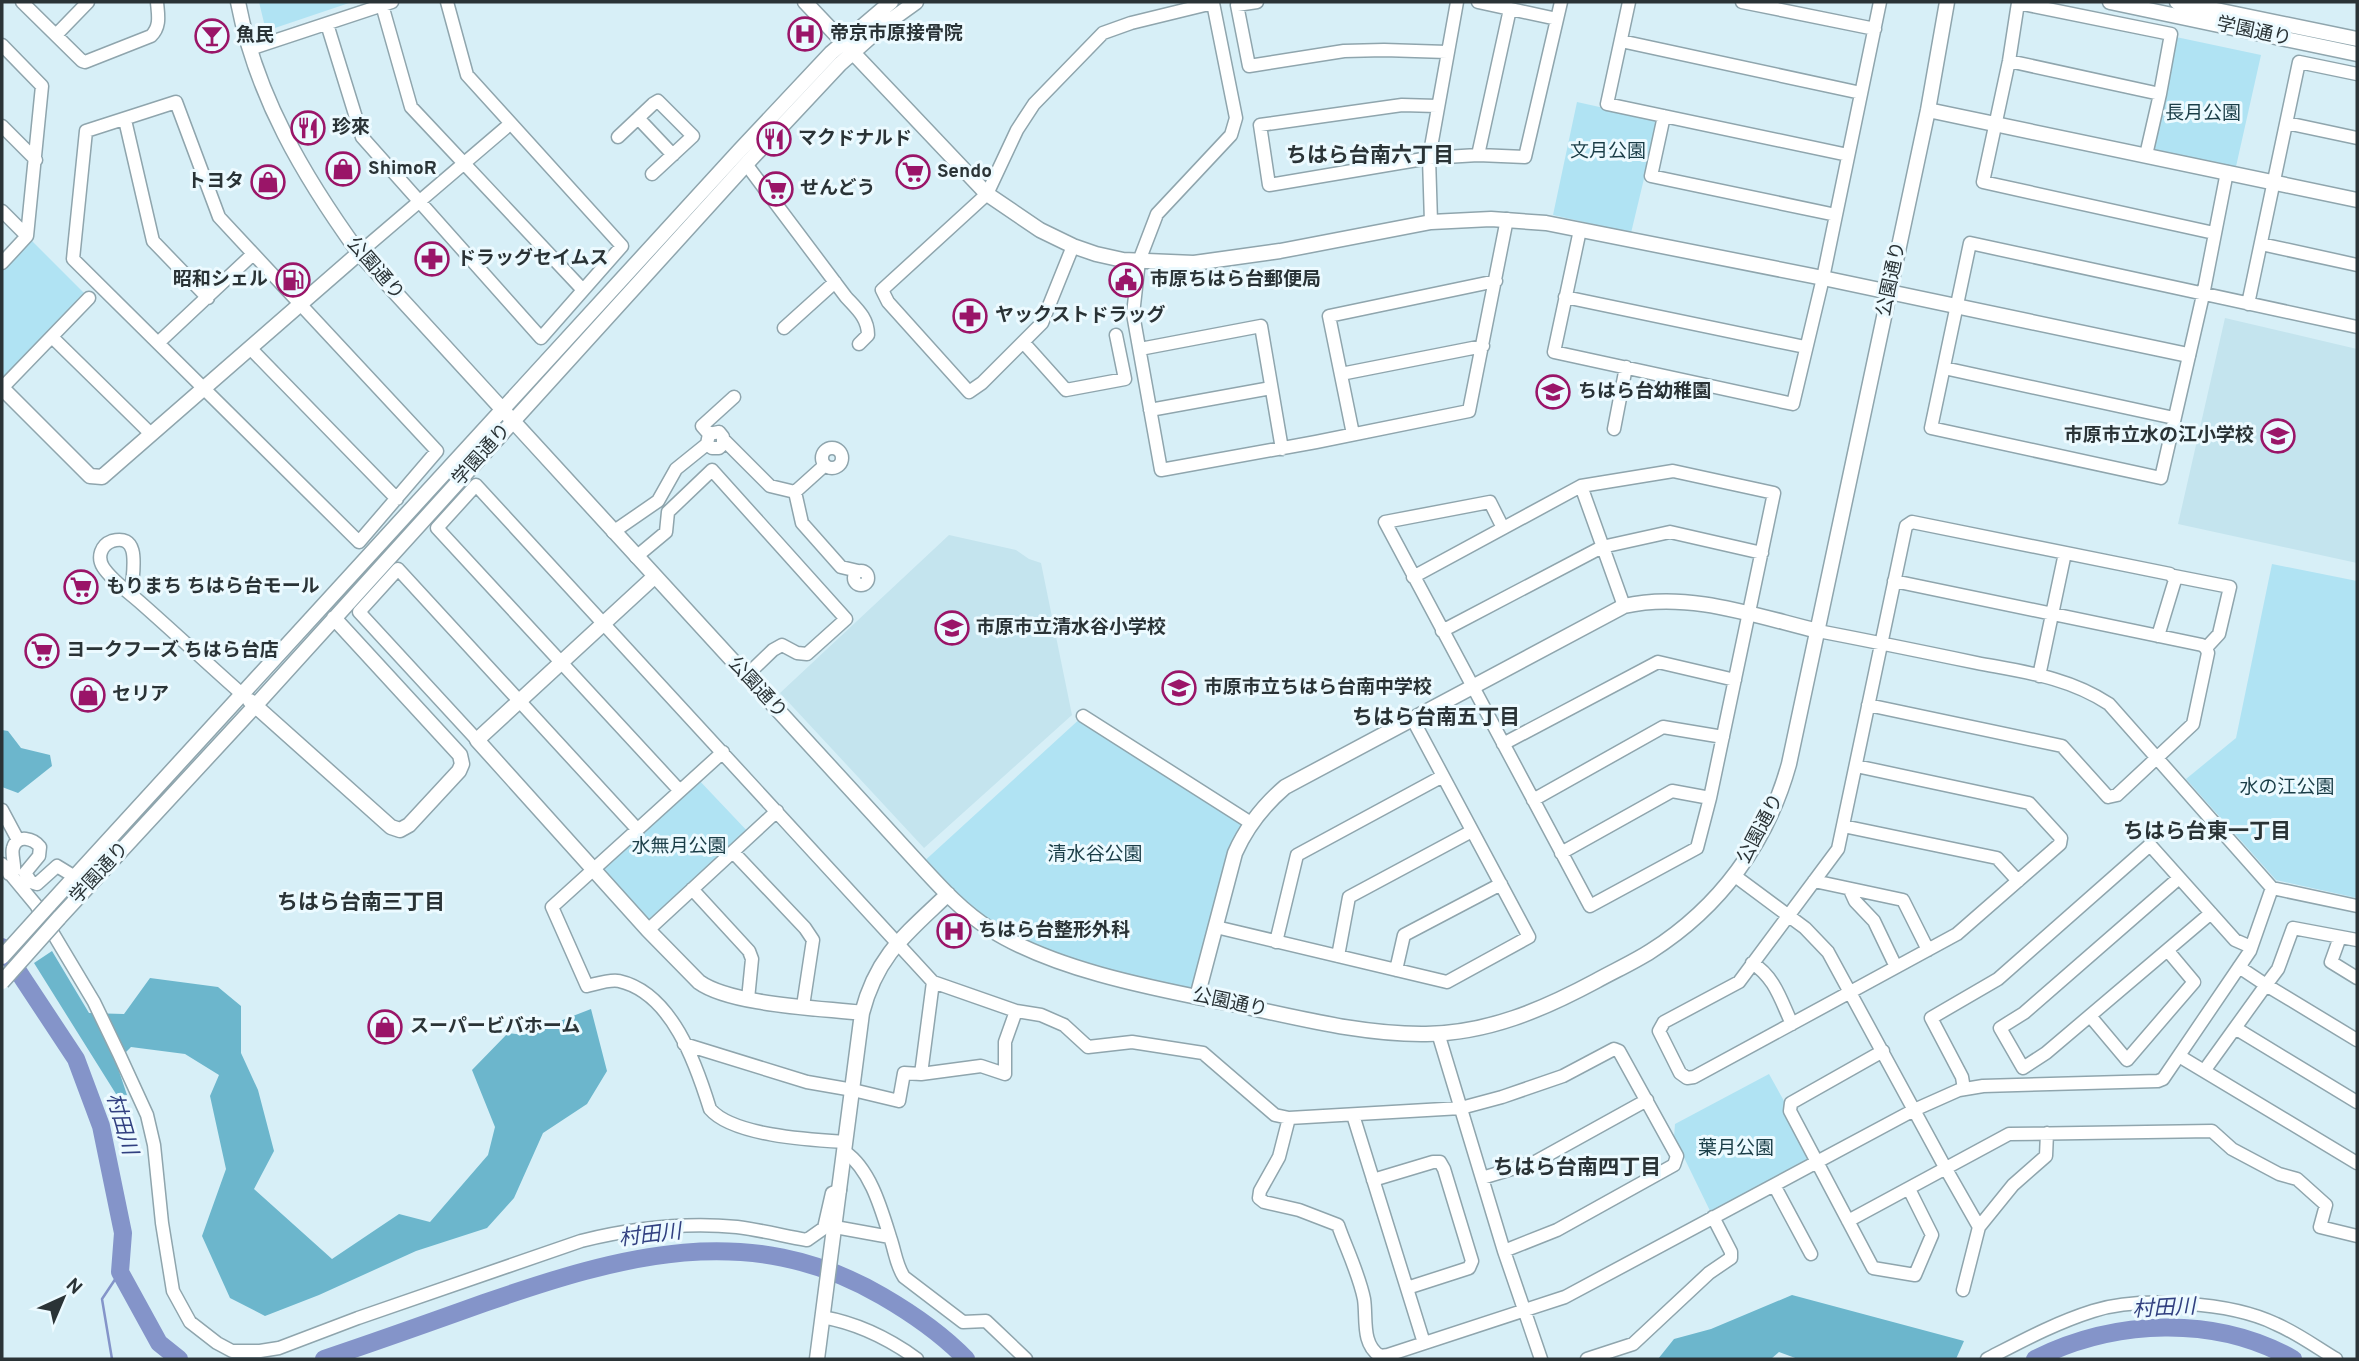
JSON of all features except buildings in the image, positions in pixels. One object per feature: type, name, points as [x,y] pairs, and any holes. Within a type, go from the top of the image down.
[{"type":"street","points":[[22,2],[85,62],[151,36],[159,23],[157,2]]},
{"type":"street","points":[[56,35],[88,2]]},
{"type":"street","name":"公園通り","points":[[239,2],[250,49],[265,93],[321,202],[359,253],[947,894],[991,930],[1021,946],[1095,972],[1197,997],[1391,1034],[1438,1033],[1497,1024],[1523,1016],[1649,953],[1674,936],[1712,902],[1735,876],[1762,834],[1783,785],[1818,631],[1928,110],[1947,2]]},
{"type":"street","points":[[327,24],[362,137],[541,338],[622,246],[467,75],[447,2]]},
{"type":"street","points":[[805,2],[987,194],[1040,230],[1096,254],[1139,261],[1194,263],[1280,251],[1431,222],[1507,219],[1580,230],[1823,278],[2188,355]]},
{"type":"street","name":"学園通り","points":[[2,982],[891,2]]},
{"type":"street","name":"学園通り","points":[[2,957],[740,149],[847,48],[916,2]]},
{"type":"street","points":[[1257,2],[1237,5],[1249,65],[1344,51],[1447,52]]},
{"type":"street","points":[[1431,222],[1430,158],[1457,2]]},
{"type":"street","points":[[1478,2],[1557,19]]},
{"type":"street","points":[[1437,106],[1402,105],[1260,125],[1269,185],[1430,158],[1478,155],[1525,157],[1561,2]]},
{"type":"street","points":[[1629,2],[1607,104],[1848,155]]},
{"type":"street","points":[[1742,2],[1875,29]]},
{"type":"street","points":[[1580,230],[1554,352],[1793,404],[1823,278],[1880,2]]},
{"type":"street","name":"学園通り","points":[[2110,2],[2357,54]]},
{"type":"street","name":"学園通り","points":[[2177,2],[2357,39]]},
{"type":"street","points":[[1073,246],[1042,323],[982,383],[969,392],[888,302],[882,290],[987,194],[1017,130],[1034,104],[1103,33],[1131,23],[1213,3],[1236,118],[1231,135],[1157,214],[1139,261],[1133,314],[1161,470],[1282,449],[1469,411],[1507,219]]},
{"type":"street","points":[[2146,155],[2171,34],[2018,3],[2009,61],[1983,182],[2214,233]]},
{"type":"street","points":[[250,49],[387,4],[411,107],[583,290]]},
{"type":"street","points":[[1478,155],[1510,9]]},
{"type":"street","points":[[1620,41],[1861,93]]},
{"type":"street","points":[[2,45],[42,86],[27,236],[2,263]]},
{"type":"street","points":[[2009,61],[2160,94]]},
{"type":"street","points":[[2248,304],[2299,62],[2357,74]]},
{"type":"street","points":[[618,137],[658,101],[693,135],[652,174]]},
{"type":"street","points":[[176,102],[219,216],[437,452],[359,542],[73,260],[86,131],[125,120],[176,102]]},
{"type":"street","points":[[1928,110],[2357,201]]},
{"type":"street","points":[[1664,116],[1651,176],[1836,215]]},
{"type":"street","points":[[638,118],[673,155]]},
{"type":"street","points":[[125,120],[153,240],[208,298]]},
{"type":"street","points":[[2287,123],[2357,138]]},
{"type":"street","points":[[89,299],[2,388],[90,476],[102,477],[510,124]]},
{"type":"street","points":[[2,126],[36,160]]},
{"type":"street","points":[[746,164],[835,282],[862,313],[868,325],[868,335],[859,344]]},
{"type":"street","points":[[2227,172],[2203,295],[2161,478],[1931,429],[1970,243],[2203,295],[2357,327]]},
{"type":"street","points":[[2,211],[27,236]]},
{"type":"street","points":[[2262,244],[2357,265]]},
{"type":"street","points":[[158,343],[253,254]]},
{"type":"street","points":[[1353,434],[1329,316],[1496,281]]},
{"type":"street","points":[[784,328],[835,282]]},
{"type":"street","points":[[1566,297],[1805,347]]},
{"type":"street","points":[[1140,349],[1261,326],[1282,449]]},
{"type":"street","points":[[1023,342],[1066,390],[1125,379],[1116,335]]},
{"type":"street","points":[[52,337],[151,434]]},
{"type":"street","points":[[1341,374],[1483,346]]},
{"type":"street","points":[[250,348],[397,499]]},
{"type":"street","points":[[1614,429],[1626,367]]},
{"type":"street","points":[[1944,368],[2174,418]]},
{"type":"street","points":[[1150,410],[1271,388]]},
{"type":"street","points":[[734,397],[702,426],[708,439],[715,449],[722,446],[724,440],[770,486],[795,492]]},
{"type":"street","points":[[613,532],[658,501],[676,469],[708,439]]},
{"type":"street","points":[[795,492],[825,465]]},
{"type":"street","points":[[636,557],[666,532],[668,512],[712,470],[846,619],[811,652],[797,653],[782,645],[746,676]]},
{"type":"street","points":[[1413,577],[1581,486],[1673,471],[1774,493],[1710,798],[1697,848],[1590,906],[1472,688],[1442,631],[1413,577],[1384,522],[1490,502],[1503,528]]},
{"type":"street","points":[[680,791],[437,528],[476,485],[933,982],[1016,1011],[1041,1014],[1064,1024],[1088,1047],[1132,1042],[1203,1053],[1275,1115],[1289,1118],[1461,1108],[1563,1076],[1614,1049],[1623,1055],[1677,1156],[1674,1165],[1557,1230],[1504,1251]]},
{"type":"street","points":[[1581,486],[1625,606]]},
{"type":"street","points":[[795,492],[802,523],[841,567],[858,571]]},
{"type":"street","points":[[1856,766],[2029,803],[2061,838],[2060,844],[1957,934],[1694,1077],[1687,1078],[1680,1073],[1659,1031],[1661,1026],[1739,982],[1838,849],[1906,526],[1912,522],[2230,587],[2219,634],[2206,648]]},
{"type":"street","points":[[1442,631],[1602,547],[1670,532],[1762,553]]},
{"type":"street","points":[[2039,676],[2065,554]]},
{"type":"street","points":[[638,830],[398,569],[359,612],[685,970],[707,989],[730,997],[862,1013]]},
{"type":"street","points":[[2158,636],[2174,576]]},
{"type":"street","points":[[477,740],[654,577]]},
{"type":"street","points":[[1894,580],[2206,648]]},
{"type":"street","points":[[132,595],[391,827],[400,830],[410,825],[458,771],[462,764],[460,755],[334,618]]},
{"type":"street","points":[[1197,997],[1235,853],[1251,823],[1267,803],[1285,787],[1625,606],[1642,602],[1679,601],[2076,685],[2109,704],[2272,888],[2357,906]]},
{"type":"street","points":[[1868,705],[2062,747],[2108,797],[2117,795],[2193,724],[2206,648]]},
{"type":"street","points":[[1503,744],[1658,662],[1735,680]]},
{"type":"street","points":[[1083,716],[1251,823]]},
{"type":"street","points":[[1216,927],[1447,982],[1529,937],[1413,720]]},
{"type":"street","points":[[1533,800],[1663,727],[1723,737]]},
{"type":"street","points":[[723,752],[552,907],[587,986],[619,981],[651,996],[663,1009],[695,1063],[710,1109],[715,1115],[738,1125],[783,1138],[845,1147],[869,1179],[898,1268],[904,1278],[963,1322],[986,1321],[1026,1359]]},
{"type":"street","points":[[1276,942],[1297,855],[1443,776]]},
{"type":"street","points":[[1561,853],[1672,791],[1710,798]]},
{"type":"street","points":[[2,810],[18,841]]},
{"type":"street","points":[[648,930],[776,811]]},
{"type":"street","points":[[1843,826],[1997,858],[2018,881]]},
{"type":"street","points":[[1338,956],[1349,897],[1472,831]]},
{"type":"street","points":[[5,869],[15,871],[13,848],[18,841],[26,838],[36,841],[40,847],[39,856],[25,873],[31,882],[37,884],[57,866],[75,877]]},
{"type":"street","points":[[1964,1089],[1962,1077],[1931,1018],[1998,979],[2150,845],[2235,940],[2251,947]]},
{"type":"street","points":[[733,852],[805,928],[813,940],[803,1006]]},
{"type":"street","points":[[5,869],[36,905],[94,1002],[147,1115],[154,1145],[162,1223],[173,1291],[180,1307],[190,1322],[232,1351],[279,1348],[555,1250],[617,1232],[662,1227],[725,1227],[807,1240],[824,1228],[832,1193],[840,1190]]},
{"type":"street","points":[[1735,876],[1805,928],[1828,952],[1979,1227]]},
{"type":"street","points":[[2179,878],[2024,1013],[2000,1028],[2023,1068],[2046,1053],[2211,913]]},
{"type":"street","points":[[1814,881],[1903,900],[1928,950]]},
{"type":"street","points":[[1396,970],[1404,935],[1501,884]]},
{"type":"street","points":[[1289,1118],[1279,1157],[1260,1191],[1259,1198],[1264,1202],[1299,1210],[1338,1225],[1364,1298],[1367,1338],[1374,1352],[1380,1356],[1388,1355],[1565,1297],[1914,1110],[1964,1089],[2004,1084],[2163,1079],[2251,947],[2272,888]]},
{"type":"street","points":[[692,889],[749,951],[752,959],[748,999]]},
{"type":"street","points":[[1850,890],[1855,901],[1874,921],[1896,967]]},
{"type":"street","points":[[817,1359],[862,1013],[872,979],[884,957],[897,941],[947,894]]},
{"type":"street","points":[[2204,1070],[2278,969],[2294,928],[2357,940]]},
{"type":"street","points":[[2340,937],[2331,962],[2357,978]]},
{"type":"street","points":[[2090,1016],[2127,1060],[2194,982],[2168,951]]},
{"type":"street","points":[[1752,963],[1771,978],[1792,1024]]},
{"type":"street","points":[[2239,967],[2357,1040]]},
{"type":"street","points":[[921,1074],[933,982]]},
{"type":"street","points":[[684,1044],[807,1082],[899,1101],[904,1073],[921,1074],[981,1066],[1005,1074],[1005,1042],[1016,1011]]},
{"type":"street","points":[[2235,1028],[2357,1102]]},
{"type":"street","points":[[1438,1033],[1504,1251],[1541,1359]]},
{"type":"street","points":[[1883,1051],[1791,1102],[1790,1111],[1873,1268],[1915,1275],[1932,1235],[1909,1189]]},
{"type":"street","points":[[2179,1056],[2357,1163]]},
{"type":"street","points":[[1482,1178],[1535,1161],[1647,1100]]},
{"type":"street","points":[[1353,1115],[1424,1343]]},
{"type":"street","points":[[1848,1221],[2009,1134],[2212,1131],[2232,1149],[2279,1174],[2297,1179],[2326,1205],[2320,1227],[2357,1236]]},
{"type":"street","points":[[1963,1290],[1979,1227],[2013,1185],[2046,1156],[2047,1133]]},
{"type":"street","points":[[1373,1180],[1433,1162],[1440,1162],[1444,1170],[1472,1261],[1469,1268],[1407,1288]]},
{"type":"street","points":[[1774,1185],[1811,1254]]},
{"type":"street","points":[[1587,1359],[1633,1345],[1709,1273],[1728,1262],[1731,1252],[1713,1217]]},
{"type":"street","points":[[835,1227],[890,1237]]},
{"type":"street","points":[[1987,1359],[2045,1328],[2096,1310],[2152,1304],[2199,1304],[2230,1308],[2275,1323],[2336,1359]]},
{"type":"street","points":[[822,1317],[847,1322],[880,1335],[917,1359]]},
{"type":"shaded area","name":"市原市立水の江小学校","points":[[2225,318],[2357,349],[2357,563],[2178,524]]},
{"type":"shaded area","name":"市原市立清水谷小学校","points":[[949,535],[1016,550],[1041,563],[1072,715],[924,848],[780,693]]},
{"type":"shaded area","points":[[2,730],[8,731],[21,748],[50,755],[52,766],[18,793],[2,787]]},
{"type":"shaded area","points":[[52,951],[89,1013],[124,1014],[150,978],[218,987],[241,1006],[241,1053],[258,1090],[274,1151],[254,1189],[332,1259],[399,1214],[430,1222],[488,1155],[495,1127],[472,1070],[508,1033],[524,1035],[591,1009],[607,1071],[587,1104],[543,1133],[514,1198],[487,1228],[416,1251],[265,1316],[230,1298],[202,1236],[226,1169],[210,1096],[219,1075],[185,1054],[131,1047],[116,1062],[127,1095],[116,1094],[34,963]]},
{"type":"shaded area","points":[[1792,1295],[1964,1341],[1956,1359],[1798,1359],[1779,1352],[1771,1359],[1658,1359],[1674,1339],[1711,1329]]},
{"type":"green space","points":[[259,2],[352,2],[266,31]]},
{"type":"green space","name":"長月公園","points":[[2176,37],[2261,55],[2235,171],[2149,153]]},
{"type":"green space","name":"文月公園","points":[[1577,102],[1658,120],[1631,233],[1553,215]]},
{"type":"green space","points":[[27,236],[89,298],[2,388],[2,262]]},
{"type":"green space","name":"水の江公園","points":[[2272,564],[2357,581],[2357,898],[2276,880],[2186,779],[2236,738]]},
{"type":"green space","name":"清水谷公園","points":[[1083,716],[1251,823],[1197,997],[1095,972],[991,930],[920,865]]},
{"type":"green space","name":"水無月公園","points":[[696,777],[751,835],[648,930],[594,870]]},
{"type":"green space","name":"葉月公園","points":[[1769,1074],[1818,1162],[1713,1217],[1674,1137],[1675,1124]]},
{"type":"waterway","name":"村田川","points":[[2,947],[76,1059],[101,1126],[123,1233],[120,1272],[159,1343],[179,1359]]},
{"type":"waterway","name":"村田川","points":[[324,1359],[585,1271],[684,1253],[733,1252],[782,1258],[832,1272],[905,1310],[937,1332],[966,1359]]},
{"type":"waterway","points":[[112,1359],[102,1299],[120,1272]]},
{"type":"waterway","name":"村田川","points":[[2035,1359],[2098,1336],[2165,1328],[2198,1329],[2231,1335],[2263,1345],[2293,1359]]},
{"type":"place","name":"帝京市原接骨院","points":[[805,34]]},
{"type":"place","name":"魚民","points":[[212,36]]},
{"type":"place","name":"珍來","points":[[308,128]]},
{"type":"place","name":"マクドナルド","points":[[774,139]]},
{"type":"place","name":"ShimoR","points":[[343,169]]},
{"type":"place","name":"Sendo","points":[[913,172]]},
{"type":"place","name":"トヨタ","points":[[268,182]]},
{"type":"place","name":"せんどう","points":[[776,189]]},
{"type":"place","name":"ドラッグセイムス","points":[[432,259]]},
{"type":"place","name":"昭和シェル","points":[[293,280]]},
{"type":"place","name":"市原ちはら台郵便局","points":[[1126,280]]},
{"type":"place","name":"ヤックストドラッグ","points":[[970,316]]},
{"type":"place","name":"ちはら台幼稚園","points":[[1553,392]]},
{"type":"place","name":"市原市立水の江小学校","points":[[2278,436]]},
{"type":"place","name":"もりまち ちはら台モール","points":[[81,587]]},
{"type":"place","name":"市原市立清水谷小学校","points":[[952,628]]},
{"type":"place","name":"ヨークフーズ ちはら台店","points":[[42,651]]},
{"type":"place","name":"市原市立ちはら台南中学校","points":[[1179,688]]},
{"type":"place","name":"セリア","points":[[88,695]]},
{"type":"place","name":"ちはら台整形外科","points":[[954,931]]},
{"type":"place","name":"スーパービバホーム","points":[[385,1027]]},
{"type":"district","name":"ちはら台南六丁目","points":[[1370,156]]},
{"type":"district","name":"ちはら台南五丁目","points":[[1436,718]]},
{"type":"district","name":"ちはら台東一丁目","points":[[2207,832]]},
{"type":"district","name":"ちはら台南三丁目","points":[[361,903]]},
{"type":"district","name":"ちはら台南四丁目","points":[[1577,1168]]}]
